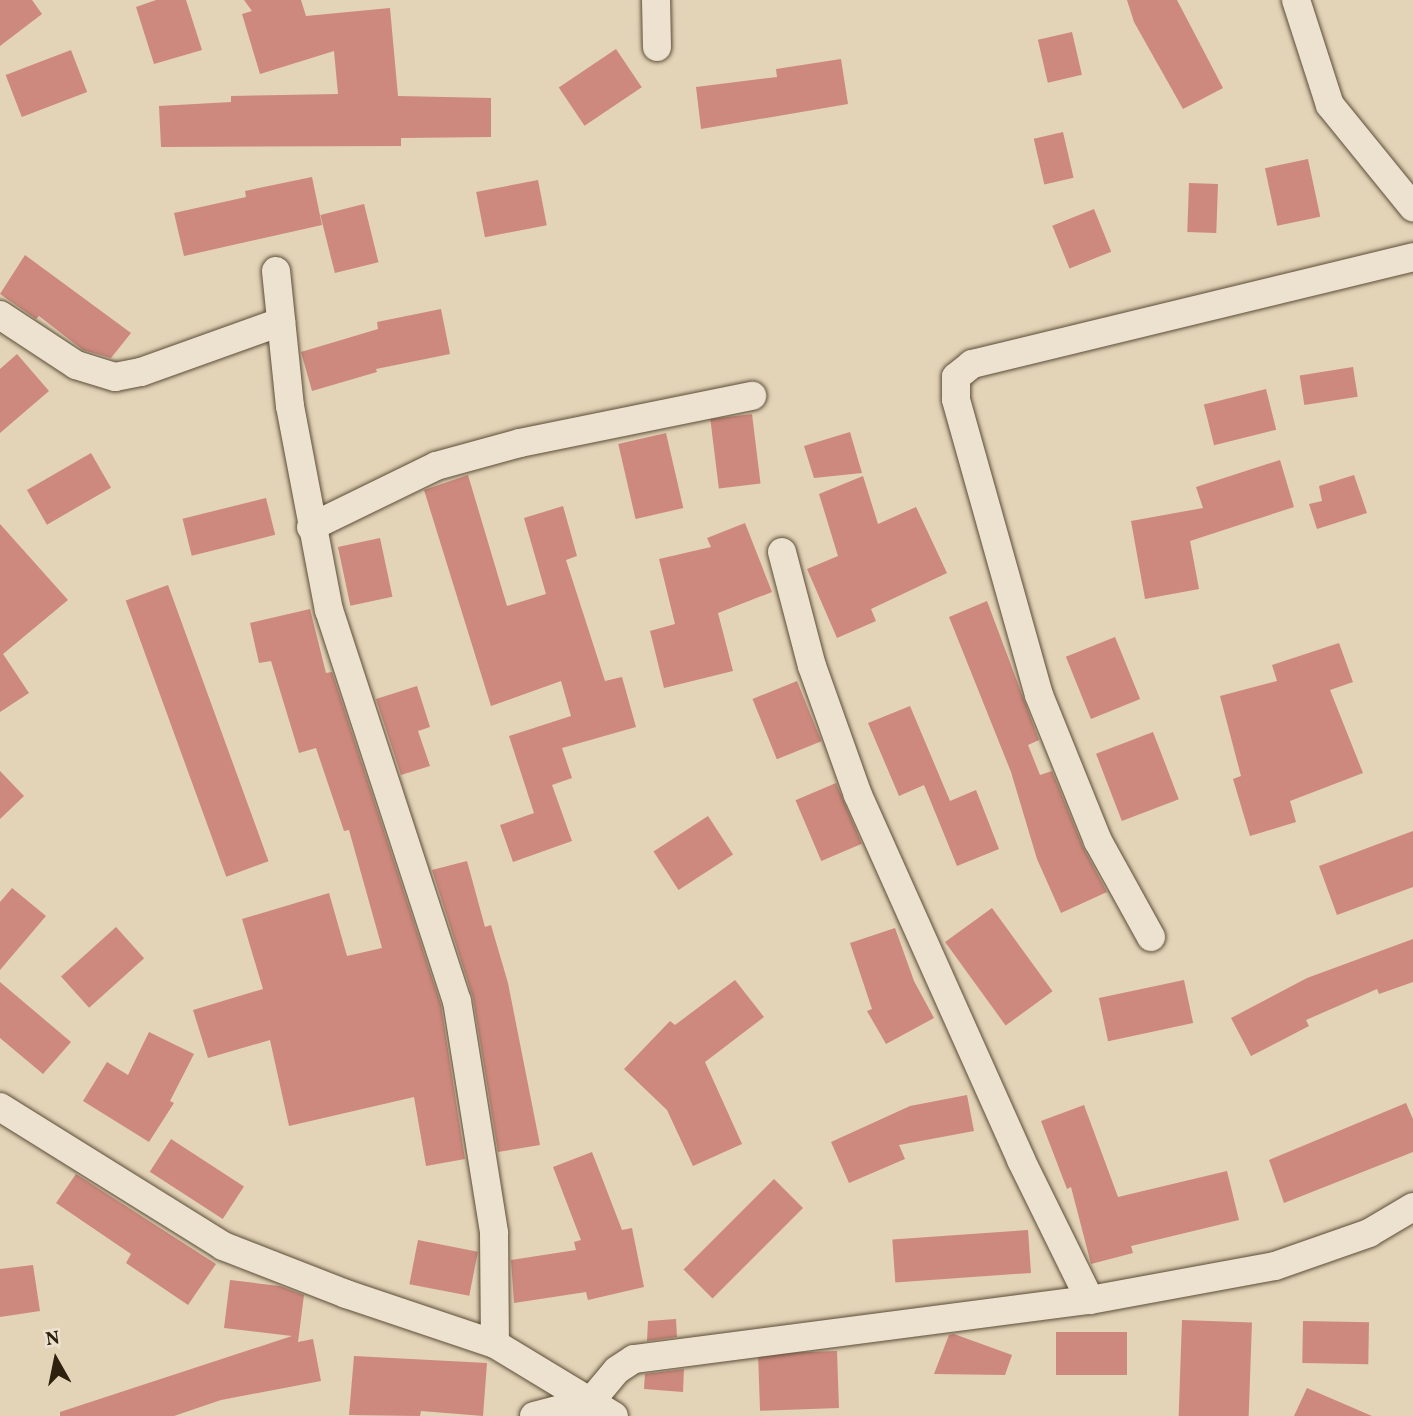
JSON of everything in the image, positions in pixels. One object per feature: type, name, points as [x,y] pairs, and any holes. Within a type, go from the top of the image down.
[{"type":"street","points":[[656,0],[657,47]]},
{"type":"street","points":[[1296,0],[1330,105],[1413,207]]},
{"type":"street","points":[[1152,937],[1093,829],[1040,695],[969,451],[956,399],[956,377],[972,364],[1413,257]]},
{"type":"street","points":[[275,271],[311,527],[329,610],[457,1001],[494,1233],[495,1344]]},
{"type":"street","points":[[0,314],[76,365],[115,377],[281,322]]},
{"type":"street","points":[[311,527],[436,466],[520,443],[752,396]]},
{"type":"street","points":[[782,552],[812,666],[858,795],[1021,1160],[1090,1300]]},
{"type":"street","points":[[0,1107],[223,1246],[346,1294],[495,1344],[603,1409]]},
{"type":"street","points":[[603,1409],[617,1370],[634,1359],[1090,1300],[1315,1255],[1369,1233],[1413,1207]]},
{"type":"street","points":[[534,1416],[603,1409]]},
{"type":"building","points":[[0,0],[32,0],[42,14],[0,46]]},
{"type":"building","points":[[156,0],[186,0],[202,50],[154,64],[136,7]]},
{"type":"building","points":[[244,0],[301,0],[306,16],[390,8],[398,96],[491,98],[491,137],[401,138],[401,146],[161,147],[159,106],[231,102],[231,96],[338,94],[334,51],[260,74],[242,14],[252,11]]},
{"type":"building","points":[[1127,0],[1177,0],[1223,88],[1183,109],[1134,22]]},
{"type":"building","points":[[1072,32],[1082,75],[1048,83],[1038,40]]},
{"type":"building","points":[[616,49],[642,87],[585,126],[559,88]]},
{"type":"building","points":[[71,50],[87,92],[22,117],[6,75]]},
{"type":"building","points":[[841,59],[848,104],[701,129],[696,87],[777,77],[776,69]]},
{"type":"building","points":[[1063,132],[1074,178],[1044,185],[1034,139]]},
{"type":"building","points":[[1308,159],[1320,217],[1277,226],[1265,168]]},
{"type":"building","points":[[312,177],[322,225],[184,256],[174,213],[246,197],[245,191]]},
{"type":"building","points":[[538,180],[547,225],[485,237],[476,192]]},
{"type":"building","points":[[1189,183],[1218,184],[1216,233],[1187,232]]},
{"type":"building","points":[[364,204],[379,262],[335,273],[320,215]]},
{"type":"building","points":[[1094,209],[1111,252],[1070,269],[1052,226]]},
{"type":"building","points":[[25,255],[131,333],[111,358],[83,350],[39,316],[36,319],[0,294]]},
{"type":"building","points":[[441,309],[450,354],[376,369],[377,372],[312,391],[301,352],[378,329],[377,322]]},
{"type":"building","points":[[17,354],[49,391],[0,433],[0,369]]},
{"type":"building","points":[[1353,367],[1358,397],[1304,405],[1300,375]]},
{"type":"building","points":[[1266,389],[1276,430],[1214,445],[1204,404]]},
{"type":"building","points":[[752,414],[761,483],[719,489],[710,419]]},
{"type":"building","points":[[850,432],[862,473],[814,478],[804,446]]},
{"type":"building","points":[[666,433],[683,508],[636,519],[618,444]]},
{"type":"building","points":[[91,453],[111,488],[47,525],[27,490]]},
{"type":"building","points":[[1280,460],[1294,507],[1190,541],[1199,589],[1145,599],[1131,521],[1203,508],[1196,487]]},
{"type":"building","points":[[468,475],[507,606],[546,594],[524,518],[563,506],[577,556],[566,560],[605,681],[622,677],[636,727],[562,748],[572,778],[552,785],[572,841],[513,862],[500,825],[534,813],[509,736],[571,716],[561,681],[491,706],[424,490]]},
{"type":"building","points":[[1354,475],[1367,513],[1317,529],[1309,504],[1322,501],[1319,486]]},
{"type":"building","points":[[863,476],[878,524],[916,507],[947,573],[871,609],[876,621],[837,638],[807,569],[838,556],[819,494]]},
{"type":"building","points":[[266,498],[275,535],[192,556],[183,519]]},
{"type":"building","points":[[745,523],[772,592],[718,613],[733,671],[664,688],[650,631],[675,624],[659,559],[711,547],[707,538]]},
{"type":"building","points":[[0,524],[68,600],[3,654],[29,693],[0,712]]},
{"type":"building","points":[[380,538],[392,597],[350,606],[338,547]]},
{"type":"building","points":[[168,585],[269,861],[226,877],[126,600]]},
{"type":"building","points":[[987,601],[1039,740],[1028,745],[1040,775],[1052,771],[1083,847],[1107,892],[1061,913],[1037,859],[1011,772],[949,617]]},
{"type":"building","points":[[310,609],[326,673],[332,672],[441,1005],[465,1159],[426,1166],[414,1097],[289,1126],[270,1040],[208,1058],[193,1010],[263,989],[242,919],[329,893],[347,956],[382,948],[349,830],[344,831],[316,748],[299,753],[271,661],[259,663],[250,623]]},
{"type":"building","points":[[1115,637],[1140,699],[1091,719],[1066,657]]},
{"type":"building","points":[[1339,643],[1353,682],[1330,690],[1363,773],[1290,801],[1296,822],[1250,836],[1233,779],[1241,776],[1220,696],[1277,681],[1272,665]]},
{"type":"building","points":[[797,681],[821,741],[777,759],[752,699]]},
{"type":"building","points":[[417,686],[430,727],[418,731],[430,766],[401,775],[376,699]]},
{"type":"building","points":[[910,706],[950,801],[976,790],[999,849],[957,866],[924,785],[899,796],[868,723]]},
{"type":"building","points":[[1153,732],[1179,799],[1122,821],[1096,754]]},
{"type":"building","points":[[0,771],[24,796],[0,819]]},
{"type":"building","points":[[836,783],[862,844],[821,861],[795,800]]},
{"type":"building","points":[[708,816],[733,855],[679,890],[653,851]]},
{"type":"building","points":[[1413,831],[1413,887],[1337,915],[1319,866]]},
{"type":"building","points":[[467,861],[485,927],[491,925],[508,983],[540,1145],[498,1152],[473,998],[432,870]]},
{"type":"building","points":[[12,888],[46,916],[0,970],[0,902]]},
{"type":"building","points":[[992,908],[1053,991],[1006,1025],[945,942]]},
{"type":"building","points":[[116,927],[144,958],[89,1008],[61,977]]},
{"type":"building","points":[[895,928],[914,981],[934,1018],[886,1044],[867,1011],[872,1009],[850,943]]},
{"type":"building","points":[[1413,939],[1413,982],[1379,994],[1377,989],[1306,1020],[1309,1026],[1251,1056],[1231,1018],[1307,978]]},
{"type":"building","points":[[735,980],[764,1017],[705,1062],[742,1144],[693,1166],[667,1110],[624,1069],[670,1021],[675,1025]]},
{"type":"building","points":[[1184,980],[1193,1023],[1108,1041],[1099,998]]},
{"type":"building","points":[[0,982],[71,1042],[43,1074],[0,1038]]},
{"type":"building","points":[[149,1032],[194,1054],[170,1101],[174,1103],[149,1142],[83,1101],[107,1062],[128,1075]]},
{"type":"building","points":[[967,1095],[974,1131],[899,1145],[905,1159],[849,1183],[831,1142],[910,1106]]},
{"type":"building","points":[[1406,1103],[1413,1119],[1413,1152],[1284,1203],[1269,1160]]},
{"type":"building","points":[[1084,1105],[1118,1197],[1227,1171],[1239,1220],[1131,1246],[1133,1253],[1091,1264],[1071,1187],[1067,1189],[1041,1121]]},
{"type":"building","points":[[171,1139],[244,1186],[223,1219],[150,1172]]},
{"type":"building","points":[[592,1152],[622,1230],[632,1228],[644,1287],[588,1300],[586,1292],[514,1303],[511,1260],[576,1250],[574,1242],[581,1240],[553,1167]]},
{"type":"building","points":[[76,1174],[216,1264],[188,1305],[126,1263],[131,1254],[56,1203]]},
{"type":"building","points":[[774,1179],[803,1208],[712,1299],[683,1270]]},
{"type":"building","points":[[1028,1230],[1031,1273],[895,1282],[892,1239]]},
{"type":"building","points":[[418,1240],[478,1252],[469,1296],[409,1284]]},
{"type":"building","points":[[33,1265],[40,1311],[0,1317],[0,1269]]},
{"type":"building","points":[[230,1280],[280,1286],[304,1295],[298,1342],[313,1339],[321,1381],[221,1400],[174,1416],[60,1416],[60,1412],[292,1336],[224,1328]]},
{"type":"building","points":[[676,1319],[677,1337],[647,1341],[648,1321]]},
{"type":"building","points":[[1182,1320],[1252,1322],[1249,1416],[1179,1416]]},
{"type":"building","points":[[1303,1321],[1369,1322],[1368,1364],[1302,1363]]},
{"type":"building","points":[[1056,1332],[1127,1332],[1127,1375],[1056,1375]]},
{"type":"building","points":[[954,1334],[1012,1355],[1005,1375],[934,1374],[949,1335]]},
{"type":"building","points":[[837,1351],[839,1408],[760,1411],[758,1354]]},
{"type":"building","points":[[354,1356],[487,1363],[483,1416],[421,1411],[420,1416],[349,1415]]},
{"type":"building","points":[[684,1369],[683,1392],[644,1389],[645,1374]]},
{"type":"building","points":[[1307,1388],[1372,1416],[1294,1416]]}]
